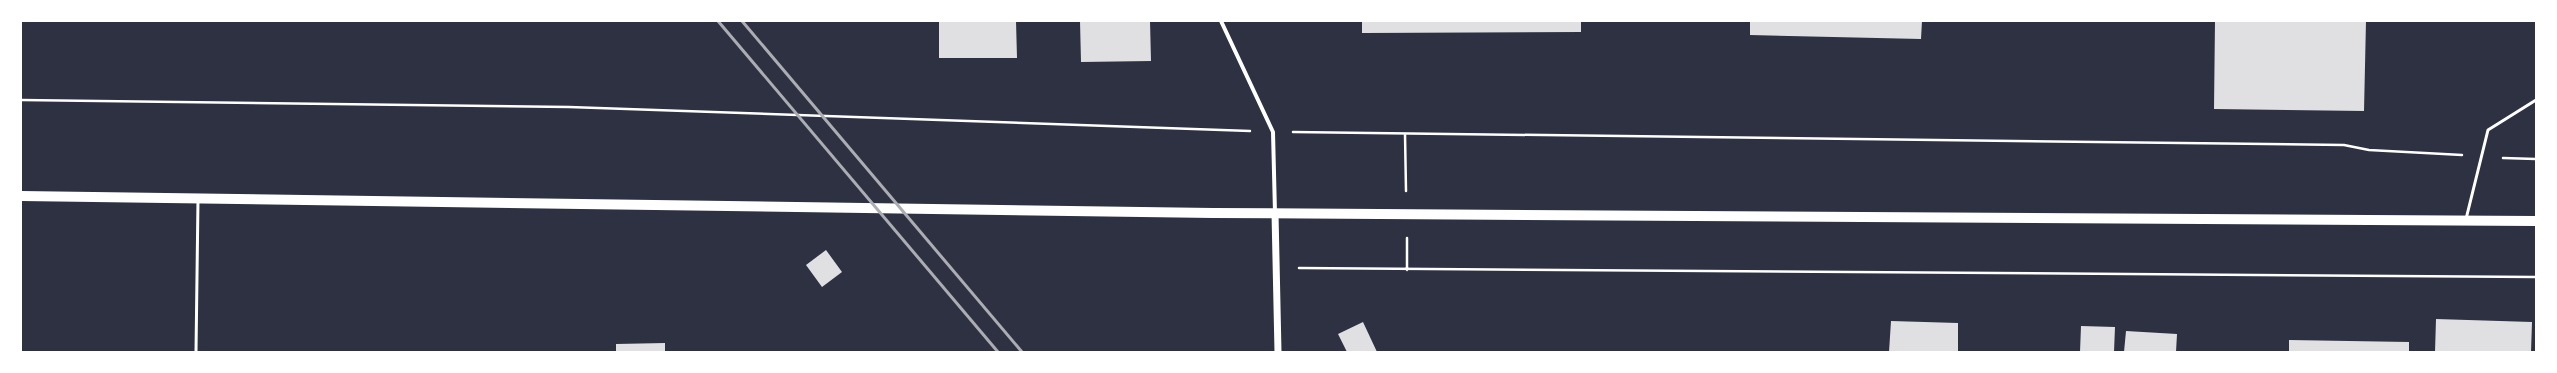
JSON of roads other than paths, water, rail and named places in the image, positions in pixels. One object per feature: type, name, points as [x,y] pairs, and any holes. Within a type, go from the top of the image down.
[{"type":"main road","points":[[21,196],[1275,213],[2466,219],[2536,221]]},
{"type":"street","points":[[1220,21],[1273,132],[1278,352]]},
{"type":"lane","points":[[2466,219],[2488,130],[2536,100]]},
{"type":"lane","points":[[196,352],[198,198]]},
{"type":"railway","points":[[718,21],[998,352]]},
{"type":"railway","points":[[742,21],[1022,352]]}]
